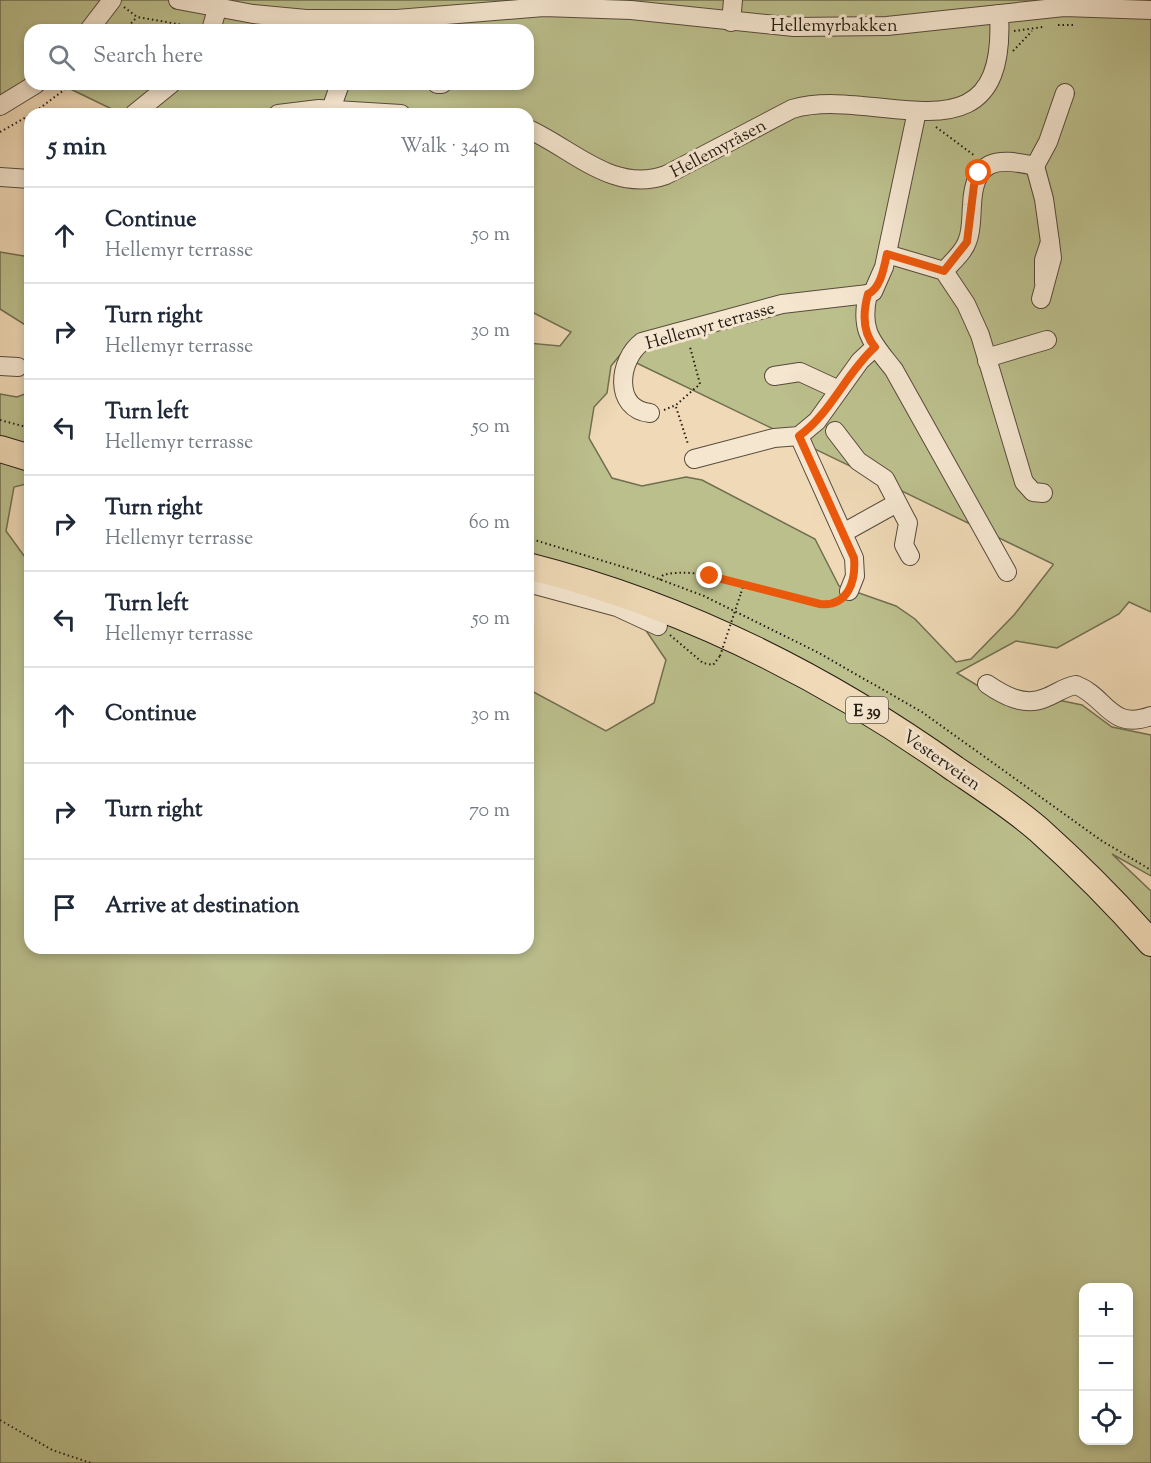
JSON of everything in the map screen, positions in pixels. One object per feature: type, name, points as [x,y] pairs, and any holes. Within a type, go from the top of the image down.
[{"type":"highway","points":[[0,435],[24,441]]},
{"type":"highway","points":[[0,449],[24,456]]},
{"type":"highway","name":"Vesterveien","points":[[534,555],[630,583],[695,607],[747,629],[859,688],[924,728],[1019,793],[1107,872],[1151,921]]},
{"type":"highway","name":"Vesterveien","points":[[534,568],[626,595],[781,661],[908,735],[1038,829],[1106,892],[1151,943]]},
{"type":"street","points":[[94,24],[112,0]]},
{"type":"street","name":"Hellemyrbakken","points":[[178,0],[210,3],[254,14],[306,19],[397,19],[475,5],[601,8],[794,27],[876,26],[1064,7],[1151,10]]},
{"type":"street","points":[[731,22],[733,0]]},
{"type":"street","points":[[210,3],[211,24]]},
{"type":"street","points":[[999,14],[999,55],[990,79],[980,93],[958,108],[941,112],[917,111],[887,254],[879,281],[873,292],[868,294],[865,324],[875,347],[894,370],[1007,572]]},
{"type":"street","points":[[0,106],[26,90]]},
{"type":"street","points":[[141,108],[164,90]]},
{"type":"street","points":[[331,108],[338,90]]},
{"type":"street","points":[[1042,291],[1044,260],[1050,242],[1044,199],[1035,166],[1048,142],[1065,93]]},
{"type":"street","name":"Hellemyråsen","points":[[534,132],[609,175],[643,181],[666,175],[792,109],[808,104],[842,104],[917,111]]},
{"type":"street","points":[[944,271],[967,242],[974,185],[986,166],[1008,161],[1035,166]]},
{"type":"street","points":[[0,177],[24,179]]},
{"type":"street","points":[[887,254],[944,271],[973,317],[1023,478],[1028,488],[1043,493]]},
{"type":"street","name":"Hellemyr terrasse","points":[[650,413],[642,412],[630,401],[625,389],[623,371],[634,348],[655,338],[782,304],[868,294]]},
{"type":"street","points":[[987,361],[993,356],[1047,340]]},
{"type":"street","points":[[692,454],[774,438],[799,436],[817,421],[839,390],[875,347]]},
{"type":"street","points":[[774,376],[800,372],[839,390]]},
{"type":"street","points":[[835,431],[858,461],[885,479],[909,528],[904,545],[910,556]]},
{"type":"street","points":[[799,436],[843,533],[855,569],[849,591]]},
{"type":"street","points":[[843,533],[897,503]]},
{"type":"street","points":[[534,585],[617,607],[658,626]]},
{"type":"street","points":[[987,684],[1008,697],[1027,702],[1044,699],[1076,685],[1086,689],[1119,718],[1134,721],[1151,716]]},
{"type":"path","points":[[128,10],[137,17],[177,24]]},
{"type":"path","points":[[131,24],[137,17]]},
{"type":"path","points":[[40,108],[64,90]]},
{"type":"path","points":[[917,111],[986,166]]},
{"type":"path","points":[[0,132],[24,119]]},
{"type":"path","points":[[650,413],[676,405],[700,384],[685,330]]},
{"type":"path","points":[[676,405],[692,454]]},
{"type":"path","points":[[0,420],[24,426]]},
{"type":"path","points":[[660,580],[663,575],[676,572],[744,584],[826,605],[838,602],[849,591]]},
{"type":"path","points":[[658,626],[703,663],[713,664],[720,656],[744,584]]},
{"type":"path","points":[[0,1420],[52,1450],[91,1463]]},
{"type":"green space","points":[[0,0],[1151,0],[1151,612],[1129,602],[1119,614],[1057,648],[1016,641],[957,673],[996,697],[1058,700],[1082,705],[1112,727],[1151,735],[1151,876],[1112,854],[1151,891],[1151,1463],[0,1463],[0,394],[17,397],[24,394],[24,484],[14,487],[6,531],[24,556],[24,954],[534,954],[534,692],[606,731],[654,703],[666,660],[643,626],[567,596],[534,587],[534,344],[560,346],[571,332],[534,313],[534,108],[110,108],[72,90],[534,90],[534,24],[24,24],[24,90],[0,112]],"holes":[[[620,355],[1053,565],[1014,615],[971,659],[956,662],[915,619],[896,606],[839,586],[815,539],[702,480],[686,477],[642,486],[612,478],[589,438],[594,407],[607,393],[611,366]]]},
{"type":"green space","points":[[0,252],[24,256],[24,324],[0,309]]},
{"type":"route","points":[[710,576],[826,605],[838,602],[849,591],[855,576],[854,558],[799,436],[817,421],[860,361],[875,347],[865,324],[865,306],[868,294],[873,292],[879,281],[887,254],[908,258],[944,271],[964,249],[970,236],[974,185],[979,173]]}]
